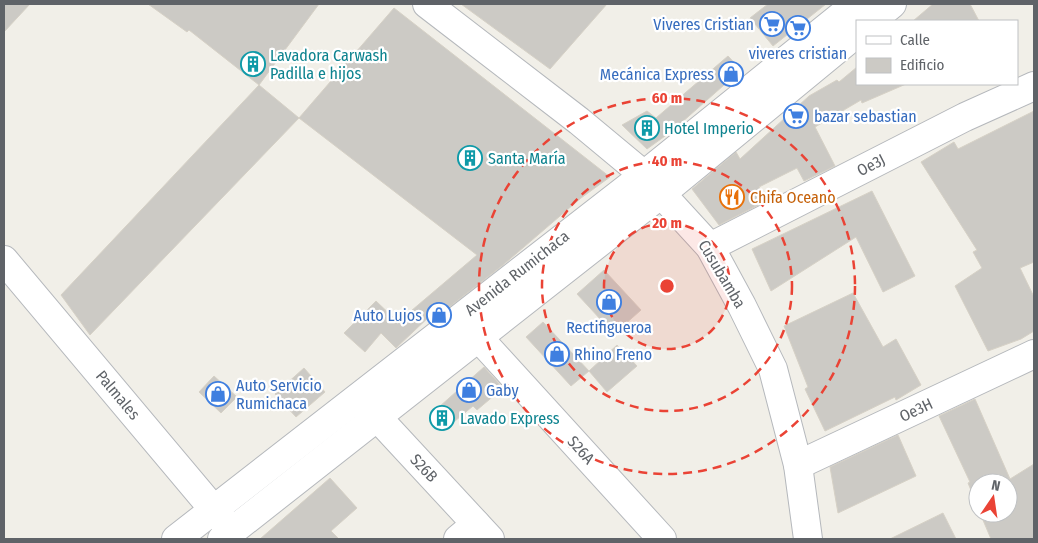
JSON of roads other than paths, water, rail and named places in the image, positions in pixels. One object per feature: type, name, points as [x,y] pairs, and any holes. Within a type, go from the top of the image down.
[{"type":"street","name":"Cusubamba","points":[[427,4],[579,121],[652,185],[710,247],[773,369],[798,465],[808,539]]},
{"type":"street","name":"Avenida Rumichaca","points":[[227,535],[477,338],[856,4]]},
{"type":"street","points":[[872,20],[892,4]]},
{"type":"street","name":"Avenida Rumichaca","points":[[176,539],[460,316],[652,185],[856,34]]},
{"type":"street","name":"Oe3J","points":[[710,247],[965,117],[1034,86]]},
{"type":"street","name":"Palmales","points":[[4,260],[214,509],[227,535]]},
{"type":"street","name":"S26A","points":[[460,316],[477,338],[662,539]]},
{"type":"street","name":"Oe3H","points":[[798,465],[1034,354]]},
{"type":"street","name":"S26B","points":[[359,396],[475,534]]},
{"type":"place","name":"Viveres Cristian","points":[[772,24]]},
{"type":"place","name":"viveres cristian","points":[[798,28]]},
{"type":"place","name":"Lavadora Carwash Padilla e hijos","points":[[253,64]]},
{"type":"place","name":"Mecánica Express","points":[[731,74]]},
{"type":"place","name":"bazar sebastian","points":[[796,116]]},
{"type":"place","name":"Hotel Imperio","points":[[647,128]]},
{"type":"place","name":"Santa María","points":[[470,158]]},
{"type":"place","name":"Chifa Oceano","points":[[732,197]]},
{"type":"place","name":"Rectifigueroa","points":[[609,302]]},
{"type":"place","name":"Auto Lujos","points":[[439,315]]},
{"type":"place","name":"Rhino Freno","points":[[557,354]]},
{"type":"place","name":"Gaby","points":[[469,390]]},
{"type":"place","name":"Auto Servicio Rumichaca","points":[[218,394]]},
{"type":"place","name":"Lavado Express","points":[[442,418]]}]
